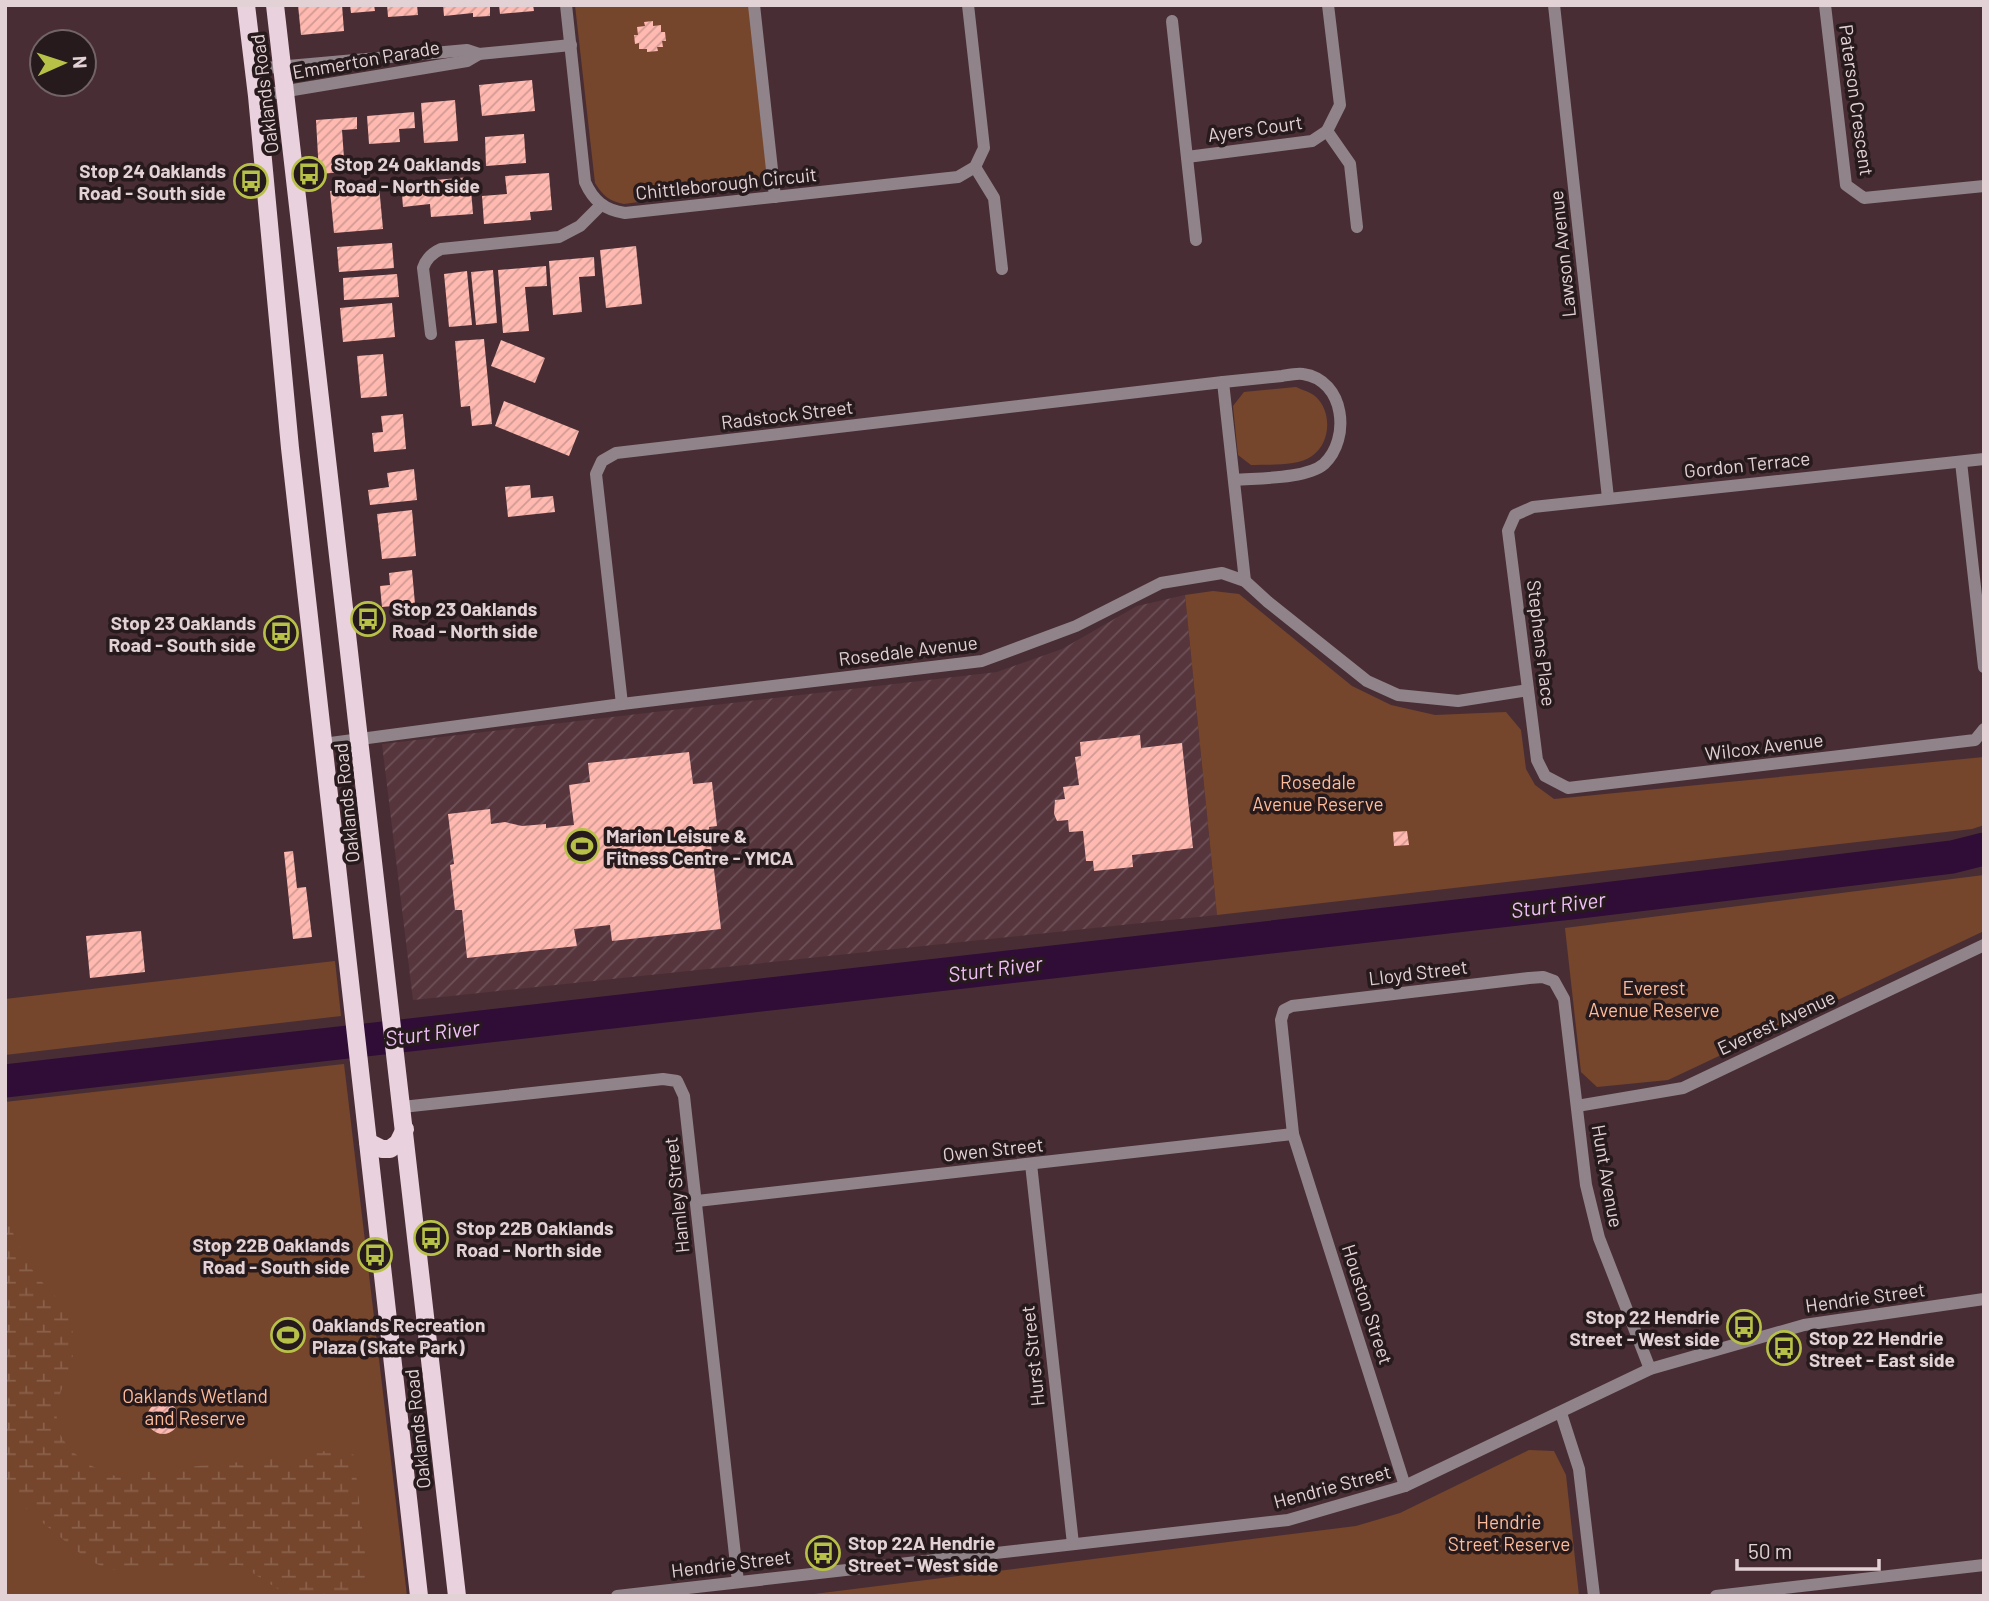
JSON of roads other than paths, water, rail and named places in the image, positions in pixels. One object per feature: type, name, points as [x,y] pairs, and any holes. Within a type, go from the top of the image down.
[{"type":"main road","name":"Oaklands Road","points":[[246,5],[290,448],[419,1596]]},
{"type":"main road","name":"Oaklands Road","points":[[275,5],[457,1596]]},
{"type":"main road","points":[[368,1142],[382,1149],[390,1149],[398,1143],[405,1129]]},
{"type":"street","points":[[431,334],[423,268],[434,252],[441,249],[559,237],[580,226],[601,205],[589,192],[585,182],[566,5]]},
{"type":"street","points":[[754,5],[775,197]]},
{"type":"street","points":[[968,5],[984,148],[975,167],[994,198],[1002,269]]},
{"type":"street","points":[[1328,5],[1340,105],[1327,131],[1350,164],[1357,227]]},
{"type":"street","name":"Lawson Avenue","points":[[1554,5],[1608,498]]},
{"type":"street","name":"Paterson Crescent","points":[[1825,5],[1846,185],[1864,198],[1984,186]]},
{"type":"street","name":"Ayers Court","points":[[1172,21],[1196,240]]},
{"type":"street","name":"Emmerton Parade","points":[[254,69],[467,50],[479,54],[570,45]]},
{"type":"street","name":"Emmerton Parade","points":[[257,96],[467,61],[479,54]]},
{"type":"street","name":"Ayers Court","points":[[1187,158],[1312,141],[1327,131]]},
{"type":"street","name":"Chittleborough Circuit","points":[[601,205],[625,213],[958,177],[975,167]]},
{"type":"street","name":"Radstock Street","points":[[622,704],[596,474],[602,461],[617,453],[1304,374],[1324,384],[1335,399],[1342,418],[1339,445],[1323,464],[1309,472],[1235,480]]},
{"type":"street","points":[[1223,382],[1245,581],[1367,681],[1398,695],[1458,701],[1528,690]]},
{"type":"street","name":"Gordon Terrace","points":[[1515,516],[1534,507],[1608,498],[1984,459]]},
{"type":"street","points":[[1961,462],[1984,667]]},
{"type":"street","name":"Stephens Place","points":[[1515,516],[1508,531],[1537,760],[1545,776]]},
{"type":"street","name":"Rosedale Avenue","points":[[323,744],[622,704],[982,661],[1076,626],[1161,583],[1222,573],[1245,581]]},
{"type":"street","name":"Wilcox Avenue","points":[[1545,776],[1568,788],[1975,740],[1984,729]]},
{"type":"street","name":"Everest Avenue","points":[[1577,1106],[1683,1088],[1984,945]]},
{"type":"street","name":"Lloyd Street","points":[[1293,1134],[1281,1020],[1284,1010],[1292,1006],[1529,978],[1543,977],[1554,981],[1564,999],[1577,1106]]},
{"type":"street","name":"Hamley Street","points":[[402,1107],[663,1079],[677,1081],[684,1096],[737,1582]]},
{"type":"street","name":"Hunt Avenue","points":[[1577,1106],[1586,1185],[1599,1238],[1650,1369]]},
{"type":"street","name":"Owen Street","points":[[696,1201],[1293,1134]]},
{"type":"street","name":"Houston Street","points":[[1293,1134],[1405,1486]]},
{"type":"street","name":"Hurst Street","points":[[1031,1164],[1073,1544]]},
{"type":"street","name":"Hendrie Street","points":[[617,1596],[1288,1520],[1405,1486],[1650,1369],[1804,1325],[1984,1299]]},
{"type":"street","points":[[1561,1413],[1579,1469],[1594,1596]]},
{"type":"street","points":[[1716,1596],[1815,1590],[1984,1565]]},
{"type":"waterway","name":"Sturt River","points":[[5,1081],[1571,903],[1952,857],[1984,849]]},
{"type":"place","name":"Stop 24 Oaklands Road - North side","points":[[309,174]]},
{"type":"place","name":"Stop 24 Oaklands Road - South side","points":[[251,181]]},
{"type":"place","name":"Stop 23 Oaklands Road - North side","points":[[368,619]]},
{"type":"place","name":"Stop 23 Oaklands Road - South side","points":[[281,633]]},
{"type":"place","name":"Marion Leisure & Fitness Centre - YMCA","points":[[582,846]]},
{"type":"place","name":"Stop 22B Oaklands Road - North side","points":[[431,1238]]},
{"type":"place","name":"Stop 22B Oaklands Road - South side","points":[[375,1255]]},
{"type":"place","name":"Stop 22 Hendrie Street - West side","points":[[1744,1327]]},
{"type":"place","name":"Oaklands Recreation Plaza (Skate Park)","points":[[288,1335]]},
{"type":"place","name":"Stop 22 Hendrie Street - East side","points":[[1784,1348]]},
{"type":"place","name":"Stop 22A Hendrie Street - West side","points":[[823,1553]]},
{"type":"park label","name":"Rosedale Avenue Reserve","points":[[1318,792]]},
{"type":"park label","name":"Everest Avenue Reserve","points":[[1654,998]]},
{"type":"park label","name":"Oaklands Wetland and Reserve","points":[[195,1406]]},
{"type":"park label","name":"Hendrie Street Reserve","points":[[1509,1532]]}]
